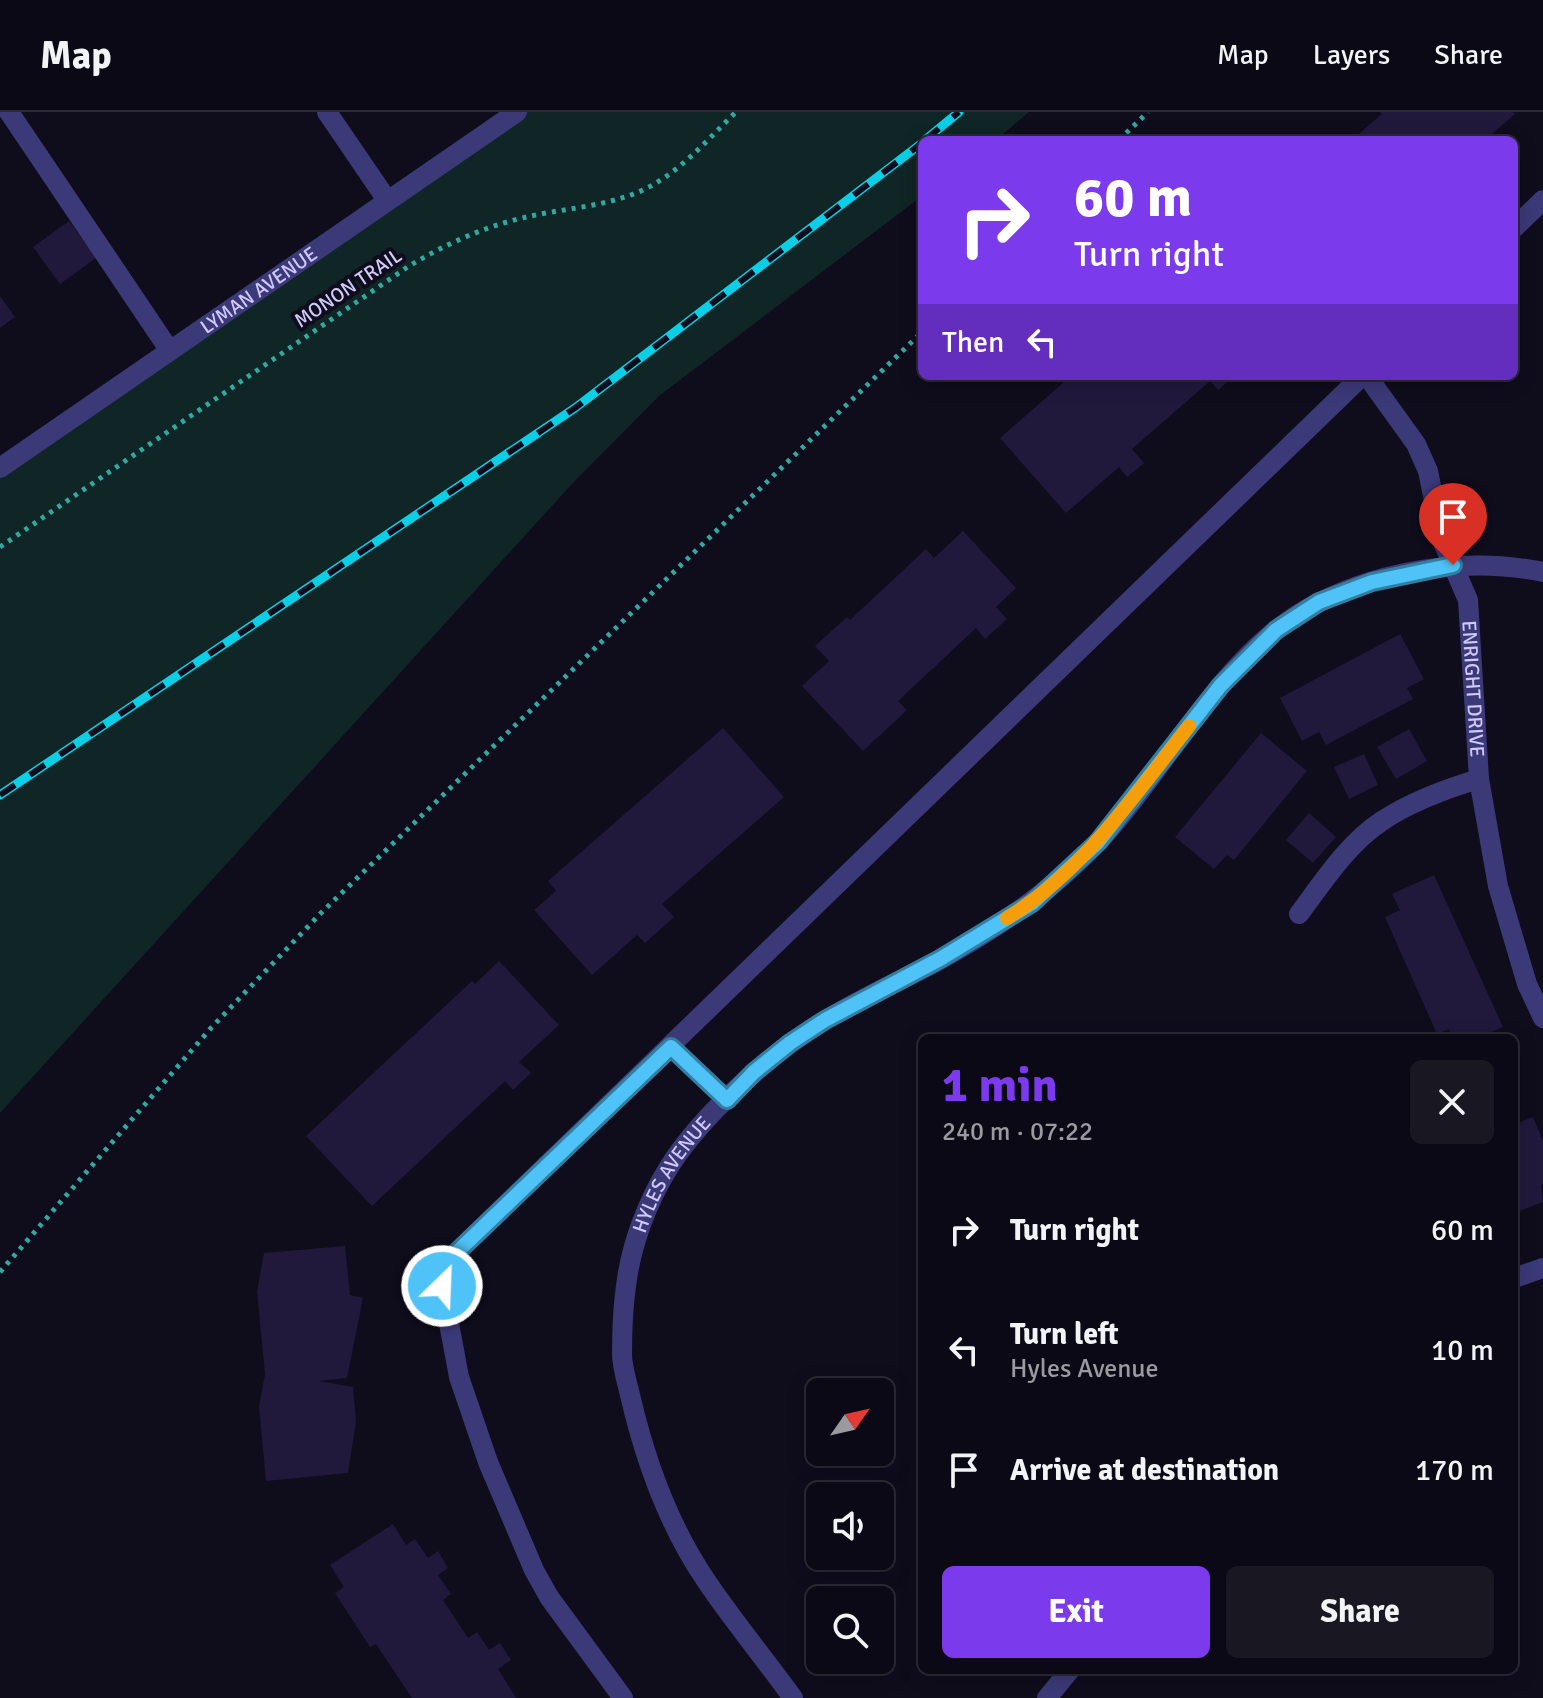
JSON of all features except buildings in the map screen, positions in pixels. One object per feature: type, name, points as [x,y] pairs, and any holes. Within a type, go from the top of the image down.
[{"type":"street","points":[[9,112],[170,351]]},
{"type":"street","points":[[327,112],[387,200]]},
{"type":"street","name":"LYMAN AVENUE","points":[[0,468],[517,112]]},
{"type":"street","points":[[1518,224],[1543,200]]},
{"type":"street","points":[[623,1698],[549,1597],[534,1570],[488,1462],[464,1391],[442,1286],[444,1268],[455,1254],[1361,380]]},
{"type":"street","name":"ENRIGHT DRIVE","points":[[1368,380],[1416,444],[1428,471],[1442,540],[1468,600],[1479,779],[1498,886],[1527,984],[1543,1018]]},
{"type":"street","name":"HYLES AVENUE","points":[[783,1695],[705,1579],[664,1503],[636,1418],[622,1357],[626,1285],[641,1224],[669,1167],[754,1072],[790,1043],[825,1020],[940,959],[1032,903],[1098,842],[1221,685],[1276,630],[1319,602],[1372,582],[1453,565],[1519,567],[1543,572]]},
{"type":"street","points":[[1299,914],[1336,864],[1380,822],[1432,793],[1479,779]]},
{"type":"street","points":[[671,1047],[727,1100]]},
{"type":"street","points":[[1518,1277],[1543,1268]]},
{"type":"street","points":[[1047,1698],[1067,1674]]},
{"type":"path","name":"MONON TRAIL","points":[[0,547],[409,266],[440,248],[520,218],[618,198],[648,187],[681,165],[736,112]]},
{"type":"path","points":[[1123,136],[1148,112]]},
{"type":"path","points":[[0,1272],[211,1028],[321,913],[918,336]]},
{"type":"green space","points":[[525,112],[1029,112],[1001,136],[918,136],[918,199],[659,396],[570,486],[0,1113],[0,472]]},
{"type":"railway","points":[[930,136],[959,112]]},
{"type":"railway","points":[[0,795],[575,408],[918,146]]},
{"type":"slow traffic","points":[[1007,918],[1032,903],[1098,842],[1189,726]]},
{"type":"route","points":[[442,1286],[444,1268],[455,1254],[671,1047],[727,1100],[754,1072],[825,1020],[940,959],[1032,903],[1098,842],[1221,685],[1276,630],[1319,602],[1372,582],[1453,565]]}]
